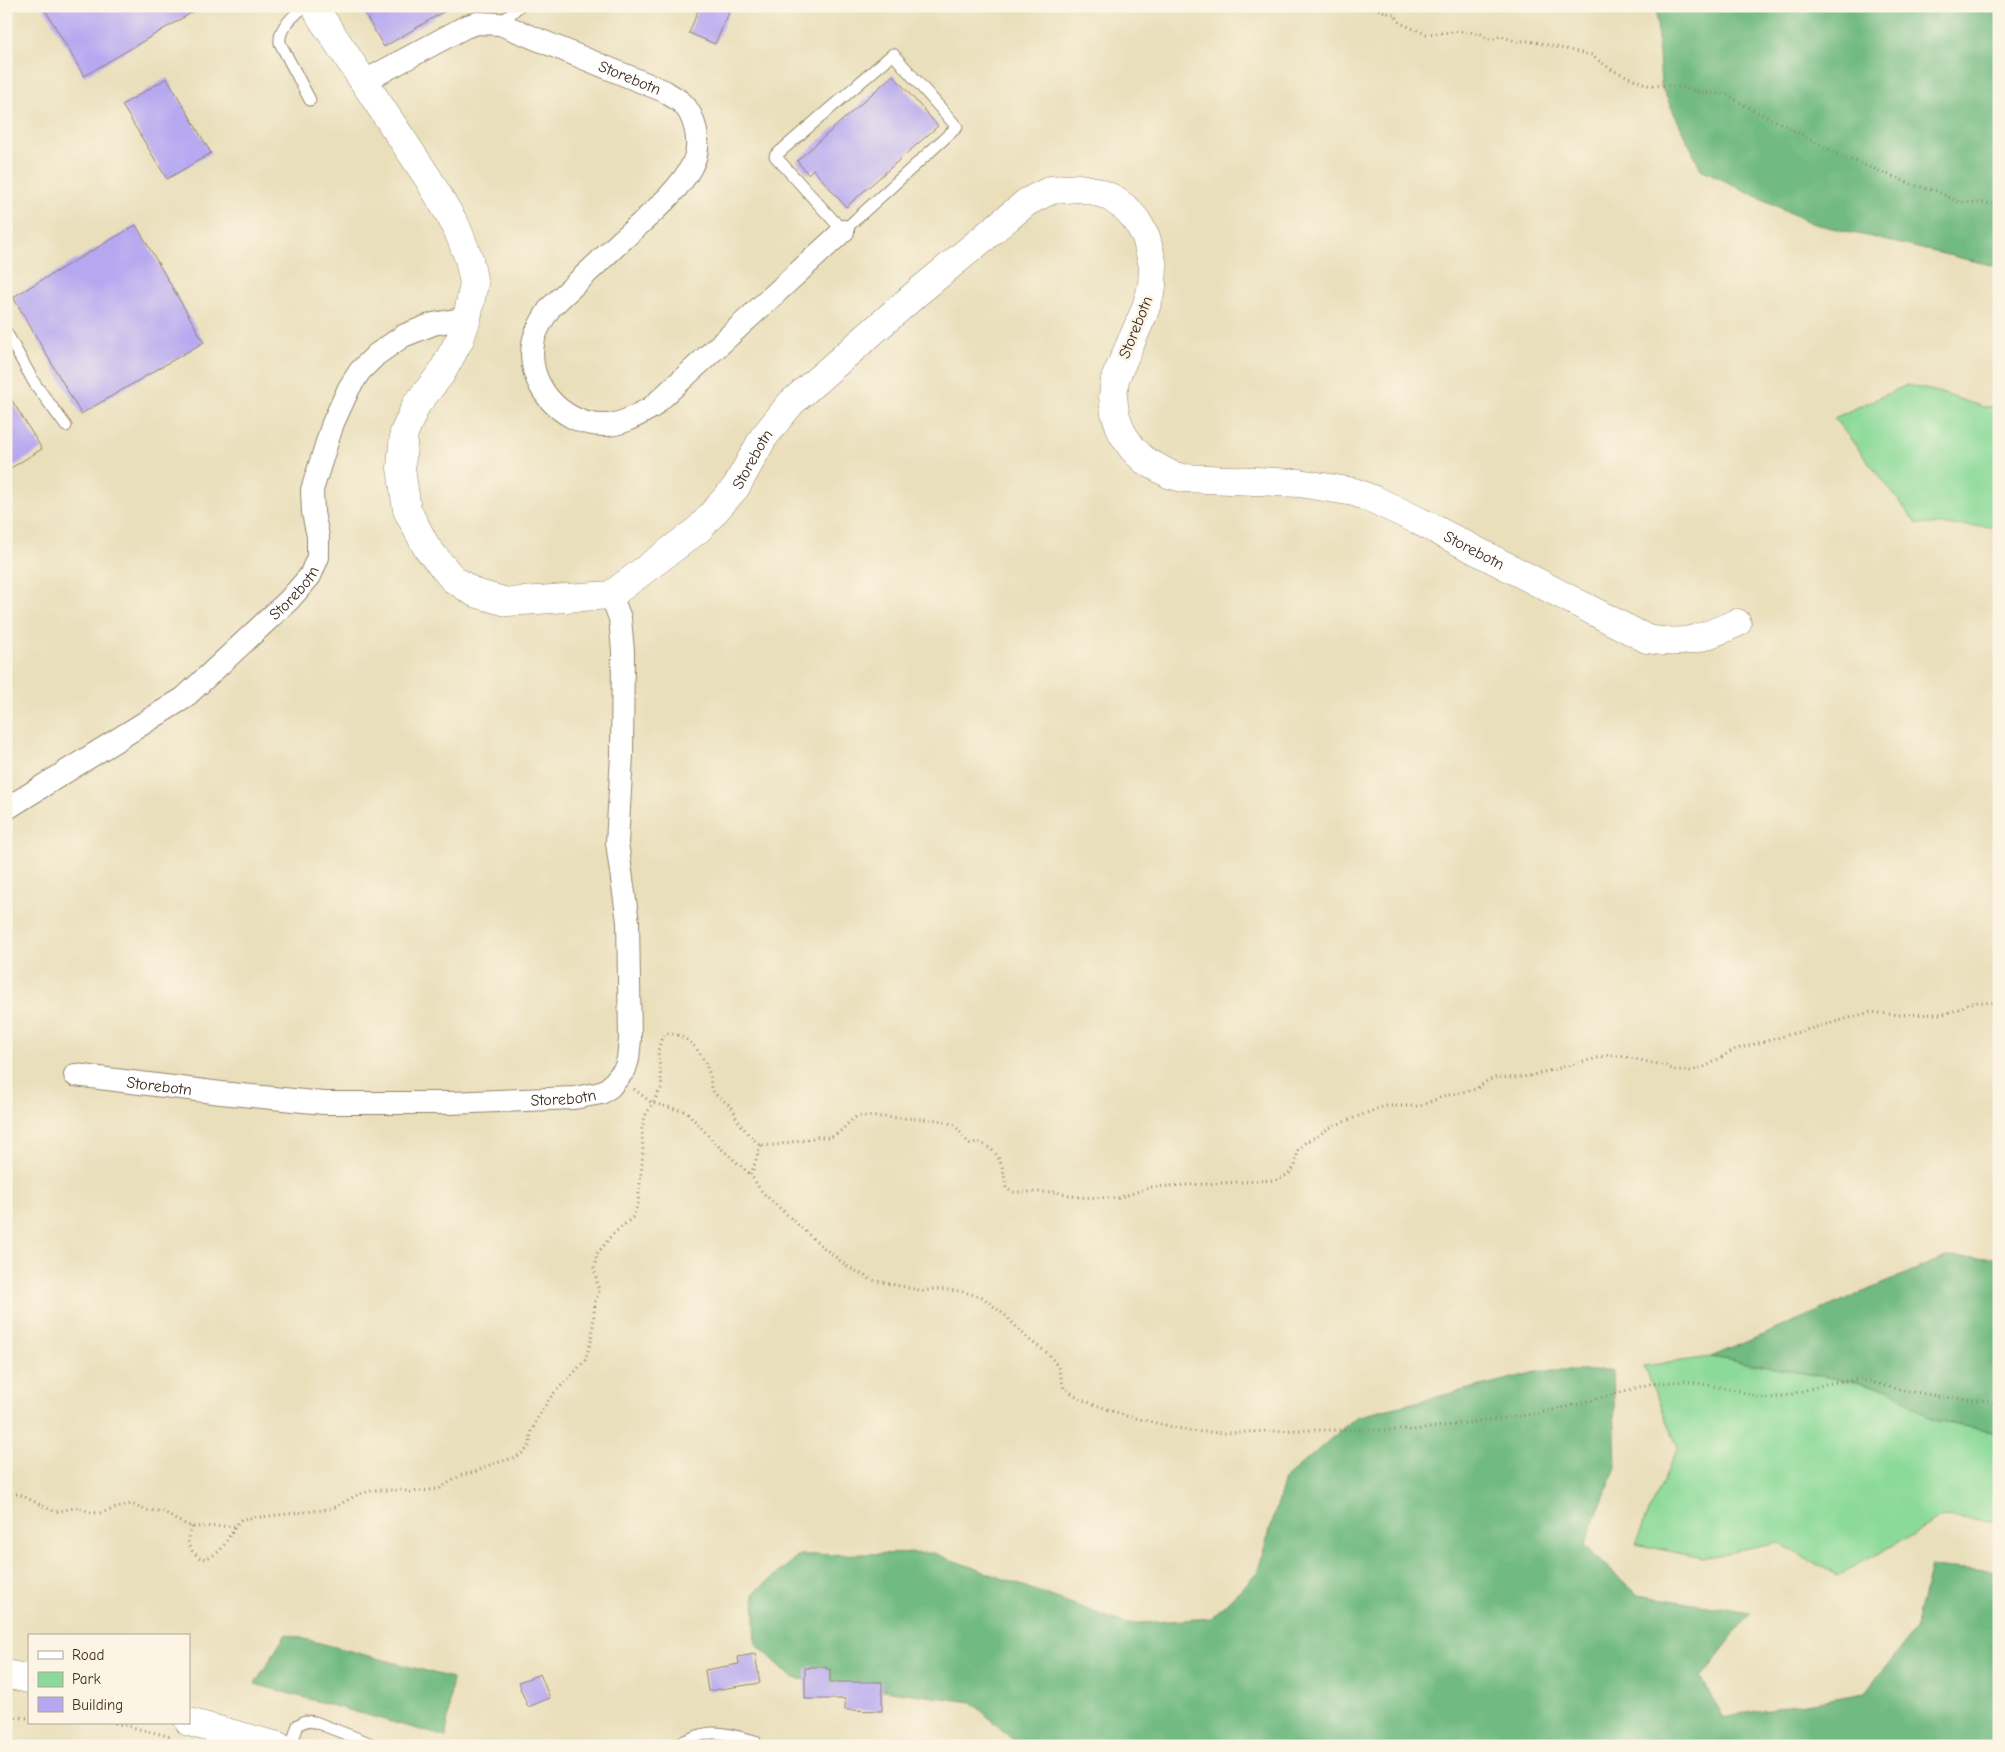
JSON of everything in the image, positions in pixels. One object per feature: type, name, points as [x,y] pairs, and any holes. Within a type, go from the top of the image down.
[{"type":"street","points":[[318,9],[363,82],[428,178],[456,226],[469,259],[474,284],[467,318],[460,339],[441,374],[416,405],[404,433],[401,468],[407,510],[432,554],[453,579],[475,593],[507,602],[611,595]]},
{"type":"street","name":"Storebotn","points":[[363,82],[465,27],[477,23],[500,24],[664,91],[687,108],[696,132],[696,155],[683,179],[661,204],[550,308],[539,324],[532,347],[536,376],[545,394],[561,411],[583,422],[604,425],[628,420],[651,408],[844,231]]},
{"type":"street","name":"Storebotn","points":[[75,1075],[221,1093],[324,1103],[574,1098],[601,1093],[620,1077],[628,1059],[630,980],[628,922],[617,843],[622,755],[623,651],[620,618],[611,595],[699,529],[736,487],[763,438],[791,403],[1027,202],[1051,190],[1079,188],[1095,191],[1110,197],[1127,209],[1138,222],[1151,251],[1153,266],[1152,286],[1145,310],[1118,370],[1113,397],[1115,413],[1122,433],[1132,448],[1144,460],[1171,475],[1183,478],[1298,483],[1361,495],[1419,521],[1647,639],[1684,642],[1702,638],[1737,623]]},
{"type":"street","name":"Storebotn","points":[[6,809],[184,698],[289,600],[310,576],[318,557],[318,536],[313,513],[312,490],[332,423],[348,388],[360,371],[376,355],[403,336],[433,324],[467,318]]},
{"type":"street","points":[[6,1674],[28,1679]]},
{"type":"street","points":[[183,1730],[278,1746]]},
{"type":"lane","points":[[500,24],[519,6]]},
{"type":"lane","points":[[310,100],[279,38],[280,32],[285,26],[318,9]]},
{"type":"lane","points":[[893,54],[957,127],[844,231],[775,156],[893,54]]},
{"type":"lane","points":[[6,332],[35,384],[66,426]]},
{"type":"lane","points":[[291,1746],[298,1725],[305,1721],[315,1722],[377,1746]]},
{"type":"lane","points":[[674,1746],[696,1735],[718,1732],[755,1740]]},
{"type":"path","points":[[1369,6],[1386,14],[1396,16],[1400,23],[1426,34],[1464,31],[1481,34],[1487,39],[1500,36],[1516,41],[1530,41],[1591,55],[1612,70],[1648,85],[1674,86],[1728,95],[1837,154],[1914,185],[1936,191],[1959,202],[1999,204]]},
{"type":"path","points":[[192,1527],[188,1544],[192,1552],[201,1559],[208,1558],[222,1550],[234,1526],[242,1519],[333,1508],[359,1494],[375,1490],[411,1492],[439,1489],[461,1475],[514,1458],[524,1452],[530,1445],[531,1434],[537,1419],[552,1395],[585,1360],[592,1338],[595,1302],[599,1291],[594,1268],[597,1254],[611,1236],[633,1217],[638,1204],[643,1153],[642,1129],[645,1116],[662,1087],[658,1051],[661,1040],[666,1033],[675,1033],[687,1038],[695,1046],[707,1068],[711,1086],[717,1096],[731,1107],[740,1125],[746,1129],[754,1141],[761,1145],[801,1140],[808,1141],[815,1137],[830,1137],[858,1116],[939,1120],[955,1125],[970,1144],[977,1142],[996,1152],[1003,1167],[1006,1188],[1012,1192],[1056,1192],[1076,1197],[1118,1198],[1152,1187],[1276,1180],[1289,1174],[1295,1166],[1298,1150],[1305,1143],[1334,1126],[1385,1106],[1420,1106],[1444,1096],[1476,1089],[1497,1077],[1529,1076],[1609,1055],[1666,1066],[1676,1071],[1691,1071],[1707,1066],[1733,1050],[1871,1012],[1897,1015],[1944,1014],[1976,1002],[1999,1003]]},
{"type":"path","points":[[620,1077],[652,1103],[687,1112],[716,1144],[751,1175],[762,1192],[818,1243],[848,1267],[872,1280],[923,1291],[934,1289],[960,1291],[982,1297],[1006,1316],[1028,1339],[1049,1354],[1058,1367],[1064,1388],[1082,1400],[1127,1416],[1190,1431],[1223,1433],[1298,1430],[1414,1430],[1535,1414],[1650,1384],[1685,1381],[1736,1390],[1765,1400],[1826,1384],[1860,1378],[1943,1397],[1988,1401],[1999,1404]]},
{"type":"path","points":[[751,1175],[761,1145]]},
{"type":"path","points":[[6,1494],[19,1494],[56,1512],[79,1506],[89,1512],[100,1513],[131,1504],[145,1510],[163,1511],[176,1520],[192,1527],[234,1526]]},
{"type":"path","points":[[6,1716],[28,1718]]},
{"type":"path","points":[[125,1724],[183,1730]]},
{"type":"green space","points":[[1656,6],[1999,6],[1999,267],[1811,223],[1701,169],[1661,86]]},
{"type":"green space","points":[[1907,385],[1938,392],[1983,407],[1999,406],[1999,527],[1917,524],[1834,418]]},
{"type":"green space","points":[[1945,1257],[1999,1258],[1999,1432],[1933,1421],[1889,1388],[1711,1357]]},
{"type":"green space","points":[[1711,1357],[1889,1388],[1933,1421],[1999,1432],[1999,1523],[1944,1517],[1838,1576],[1779,1543],[1703,1558],[1635,1544],[1678,1447],[1644,1366]]},
{"type":"green space","points":[[1541,1371],[1613,1371],[1616,1467],[1584,1546],[1638,1595],[1751,1613],[1701,1677],[1722,1717],[1866,1693],[1915,1629],[1930,1566],[1999,1572],[1999,1746],[1017,1746],[972,1702],[793,1678],[756,1644],[754,1593],[800,1555],[933,1553],[1127,1624],[1211,1618],[1257,1573],[1285,1479],[1356,1417]]},
{"type":"green space","points":[[286,1634],[452,1678],[446,1737],[255,1684]]},
{"type":"building","points":[[43,6],[203,6],[84,76]]},
{"type":"building","points":[[360,6],[453,6],[384,47]]},
{"type":"building","points":[[700,6],[732,6],[715,44],[689,33]]},
{"type":"building","points":[[893,75],[938,126],[846,207],[813,169],[808,174],[797,161]]},
{"type":"building","points":[[167,78],[211,153],[167,179],[122,105]]},
{"type":"building","points":[[136,225],[204,342],[81,414],[13,297]]},
{"type":"building","points":[[6,391],[42,449],[6,471]]},
{"type":"building","points":[[755,1654],[760,1683],[708,1691],[705,1670],[739,1664],[738,1657]]},
{"type":"building","points":[[826,1667],[826,1669],[830,1669],[830,1682],[882,1682],[882,1711],[845,1710],[845,1699],[805,1699],[805,1668]]},
{"type":"building","points":[[540,1674],[550,1698],[528,1707],[519,1682]]}]
